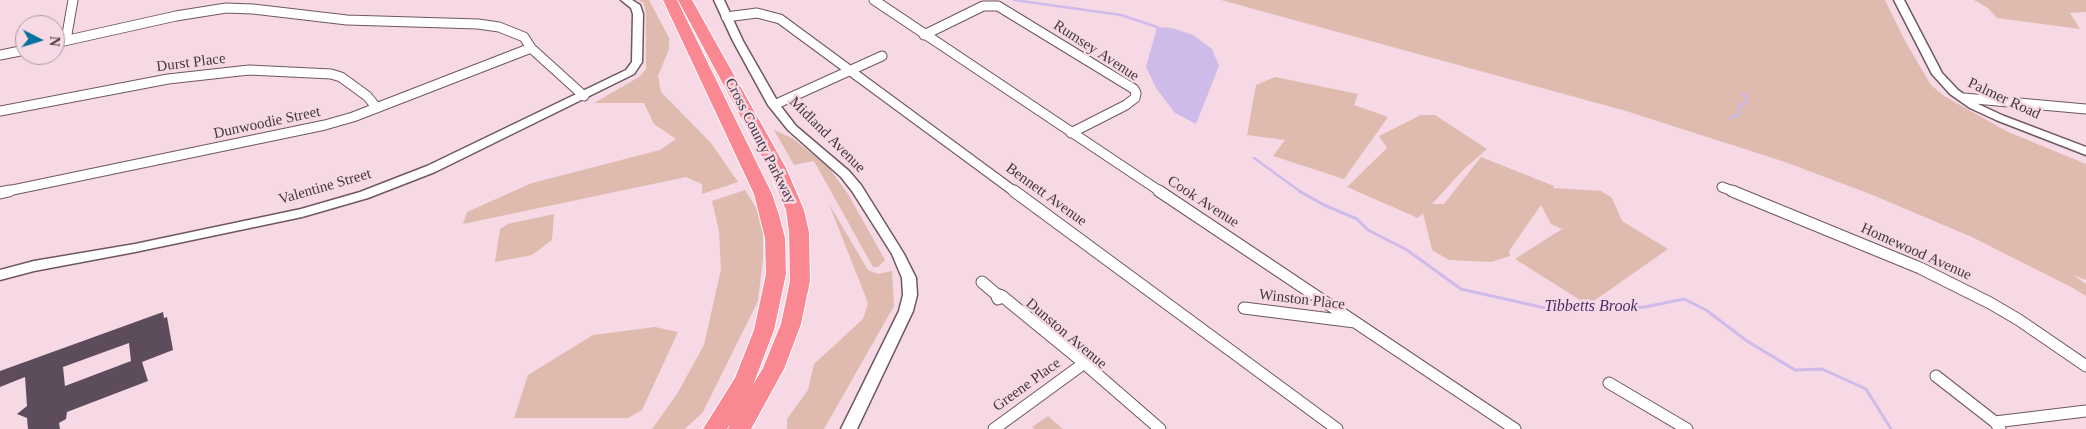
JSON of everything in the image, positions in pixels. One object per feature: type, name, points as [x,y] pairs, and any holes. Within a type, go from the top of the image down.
[{"type":"highway","points":[[659,0],[671,20],[694,50]]},
{"type":"highway","name":"Cross County Parkway","points":[[670,0],[763,194],[772,221],[776,250],[774,288],[758,348],[738,392],[714,429]]},
{"type":"highway","name":"Cross County Parkway","points":[[685,0],[722,65],[776,168],[795,210],[800,243],[801,267],[798,296],[786,339],[763,390],[739,429]]},
{"type":"highway","points":[[697,0],[712,34],[722,65]]},
{"type":"highway","points":[[754,429],[773,394],[782,369],[786,339]]},
{"type":"street","points":[[73,0],[66,40],[207,10],[237,8],[346,20],[478,24],[499,27],[524,37],[531,48],[584,96]]},
{"type":"street","name":"Valentine Street","points":[[0,276],[34,266],[142,247],[346,201],[431,169],[584,96],[624,75],[636,66],[638,14],[636,7],[626,0]]},
{"type":"street","name":"Midland Avenue","points":[[719,0],[726,17],[774,105],[792,128],[845,174],[858,188],[898,254],[909,278],[910,295],[906,311],[849,429]]},
{"type":"street","name":"Cook Avenue","points":[[874,0],[1070,133],[1311,291],[1515,429]]},
{"type":"street","name":"Palmer Road","points":[[1898,0],[1937,74],[1947,86],[1974,106],[2086,152]]},
{"type":"street","name":"Rumsey Avenue","points":[[924,35],[986,5],[998,6],[1134,89],[1135,98],[1126,105],[1070,133]]},
{"type":"street","name":"Bennett Avenue","points":[[726,17],[757,13],[776,17],[851,70],[1337,429]]},
{"type":"street","name":"Dunwoodie Street","points":[[0,193],[325,125],[377,108],[531,48]]},
{"type":"street","points":[[0,56],[15,52]]},
{"type":"street","points":[[774,105],[882,56]]},
{"type":"street","name":"Durst Place","points":[[0,111],[168,79],[249,70],[331,74],[340,77],[367,96],[377,108]]},
{"type":"street","points":[[1964,98],[2086,109]]},
{"type":"street","name":"Homewood Avenue","points":[[1722,187],[1920,268],[2012,316],[2086,366]]},
{"type":"street","name":"Dunston Avenue","points":[[982,282],[1084,363],[1160,429]]},
{"type":"street","name":"Dunston Avenue","points":[[996,294],[998,299],[1079,367],[1108,390],[1119,395]]},
{"type":"street","name":"Winston Place","points":[[1244,308],[1356,322]]},
{"type":"street","name":"Greene Place","points":[[994,429],[1079,367]]},
{"type":"street","points":[[1936,376],[1997,426],[2086,411]]},
{"type":"street","points":[[1609,383],[1687,429]]},
{"type":"shaded area","points":[[638,0],[649,0],[669,38],[669,49],[658,76],[661,92],[711,143],[738,182],[702,194],[702,184],[686,177],[463,224],[467,212],[532,183],[660,150],[676,139],[654,124],[644,103],[594,103],[639,77],[646,69],[646,13],[644,3]]},
{"type":"shaded area","points":[[1221,0],[1885,0],[1905,41],[1931,85],[1944,96],[2008,132],[2086,164],[2086,280],[2073,275],[2086,284],[2086,296],[1972,237],[1870,194],[1785,162],[1626,111]]},
{"type":"shaded area","points":[[1974,0],[2086,0],[2086,12],[2070,13],[2080,29],[1997,18],[1988,8]]},
{"type":"shaded area","points":[[1157,27],[1172,28],[1193,35],[1212,49],[1219,66],[1196,124],[1175,113],[1156,88],[1146,67]]},
{"type":"shaded area","points":[[1275,77],[1358,94],[1354,105],[1388,117],[1344,179],[1273,156],[1285,140],[1247,135],[1256,85]]},
{"type":"shaded area","points":[[1421,115],[1435,115],[1487,149],[1463,170],[1432,204],[1444,204],[1481,157],[1554,186],[1553,188],[1601,191],[1612,198],[1622,221],[1668,249],[1588,305],[1515,259],[1562,229],[1551,224],[1541,205],[1509,251],[1510,256],[1491,262],[1449,260],[1432,250],[1423,213],[1418,218],[1347,187],[1387,148],[1379,136]]},
{"type":"shaded area","points":[[774,130],[792,138],[827,165],[848,194],[885,260],[878,267],[873,267],[814,161],[794,165]]},
{"type":"shaded area","points":[[745,190],[763,219],[763,258],[758,301],[703,412],[685,429],[652,429],[677,394],[704,345],[721,269],[719,231],[712,201]]},
{"type":"shaded area","points":[[829,204],[868,270],[878,274],[892,271],[894,306],[824,429],[787,429],[787,419],[808,390],[814,364],[863,319],[868,303]]},
{"type":"shaded area","points":[[554,214],[552,240],[532,255],[495,262],[500,229],[508,224]]},
{"type":"shaded area","points":[[655,327],[678,332],[642,410],[628,418],[514,418],[528,375],[593,335]]},
{"type":"shaded area","points":[[1048,416],[1063,429],[1034,429],[1032,427]]},
{"type":"building","points":[[163,312],[164,318],[167,317],[173,350],[142,362],[148,381],[67,412],[66,419],[59,423],[60,429],[28,429],[27,418],[17,414],[27,406],[25,377],[0,387],[0,371]],"holes":[[[129,343],[131,361],[65,386],[63,367]]]},
{"type":"waterway","name":"Tibbetts Brook","points":[[1014,0],[1121,15],[1157,27]]},
{"type":"waterway","points":[[1730,118],[1738,115],[1740,105],[1747,103],[1747,98],[1743,94]]},
{"type":"waterway","name":"Tibbetts Brook","points":[[1254,158],[1301,192]]},
{"type":"waterway","name":"Tibbetts Brook","points":[[1299,191],[1324,205],[1357,219],[1368,230],[1407,250],[1461,289],[1545,308],[1602,310],[1645,307],[1684,299],[1706,310],[1747,341],[1795,370],[1822,369],[1866,389],[1891,429]]}]
